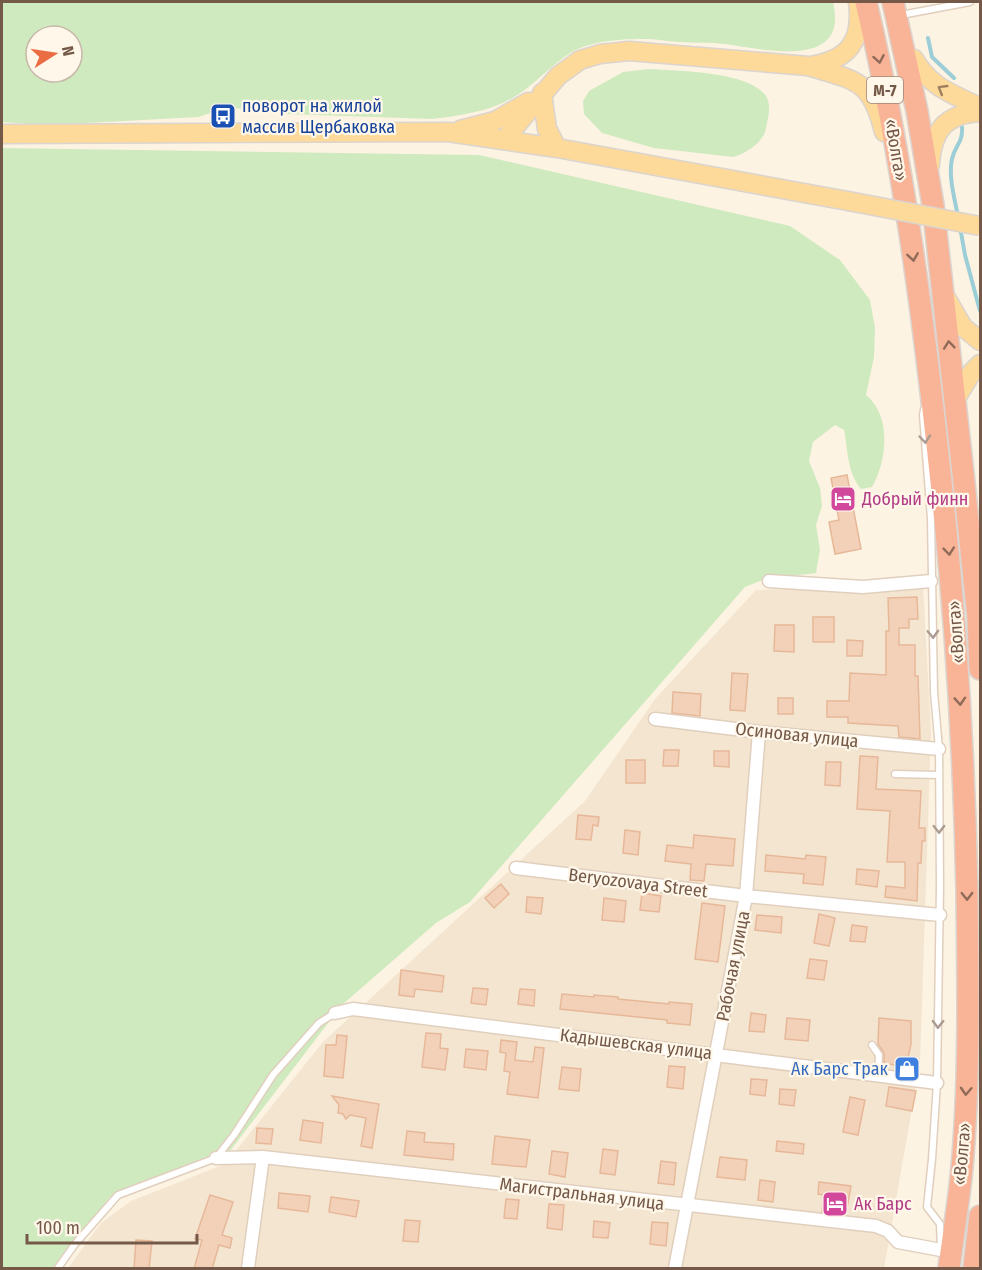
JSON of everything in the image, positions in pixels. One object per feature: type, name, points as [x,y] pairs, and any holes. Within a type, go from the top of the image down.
[{"type":"highway","name":"«Волга»","points":[[866,2],[878,53],[901,178],[930,382],[955,622],[964,750],[968,939],[966,1087],[962,1167],[945,1262]]},
{"type":"highway","name":"«Волга»","points":[[896,6],[930,166],[981,669]]},
{"type":"highway","points":[[974,1269],[981,1216]]},
{"type":"main road","points":[[808,66],[833,61],[852,44],[858,29],[858,2]]},
{"type":"main road","points":[[896,6],[914,59],[921,72],[952,94],[981,107]]},
{"type":"main road","points":[[504,140],[558,76],[580,60],[613,52],[629,51],[808,66],[850,79],[860,84],[872,96],[879,111],[890,156],[901,178]]},
{"type":"main road","points":[[914,59],[930,166]]},
{"type":"main road","points":[[448,132],[495,121],[543,93]]},
{"type":"main road","points":[[543,93],[547,129],[557,148]]},
{"type":"main road","points":[[930,166],[935,135],[958,116],[981,112]]},
{"type":"main road","points":[[2,134],[448,132],[557,148],[981,226]]},
{"type":"main road","points":[[943,291],[963,327],[981,341]]},
{"type":"main road","points":[[955,400],[972,372],[981,364]]},
{"type":"street","points":[[769,581],[863,587],[931,581]]},
{"type":"street","name":"Осиновая улица","points":[[656,719],[759,732],[939,749]]},
{"type":"street","name":"Рабочая улица","points":[[675,1269],[746,896],[759,732]]},
{"type":"street","name":"Beryozovaya Street","points":[[516,868],[746,896],[940,915]]},
{"type":"street","name":"Кадышевская улица","points":[[335,1013],[353,1009],[937,1083]]},
{"type":"street","points":[[248,1269],[263,1157]]},
{"type":"street","name":"Магистральная улица","points":[[216,1158],[263,1157],[876,1227],[888,1231],[898,1242],[945,1262]]},
{"type":"lane","points":[[896,6],[970,2]]},
{"type":"lane","points":[[930,382],[923,415],[932,519],[934,692],[939,749],[940,915],[937,1083],[933,1159],[927,1207],[940,1224],[945,1262]]},
{"type":"lane","points":[[895,774],[939,775]]},
{"type":"lane","points":[[58,1269],[75,1244],[118,1196],[216,1158],[234,1135],[273,1075],[319,1023],[335,1013]]},
{"type":"lane","points":[[872,1045],[879,1055],[878,1075]]},
{"type":"shaded area","points":[[923,585],[931,733],[920,1063],[884,1268],[68,1268],[101,1223],[131,1201],[225,1164],[323,1042],[585,801],[655,699],[756,590]]},
{"type":"green space","points":[[2,2],[833,2],[835,24],[829,38],[816,47],[800,51],[780,51],[719,43],[652,39],[599,43],[572,52],[511,99],[482,110],[452,116],[432,119],[286,114],[234,108],[199,117],[48,125],[2,122]]},
{"type":"green space","points":[[649,69],[712,74],[729,77],[757,88],[766,96],[769,104],[765,133],[749,150],[733,157],[654,148],[602,133],[584,114],[583,101],[589,91],[623,72]]},
{"type":"green space","points":[[2,148],[479,155],[790,226],[840,260],[870,300],[875,328],[874,357],[866,395],[880,415],[884,439],[881,465],[872,487],[861,489],[853,475],[844,430],[835,425],[813,442],[809,461],[820,488],[822,506],[816,525],[820,550],[816,573],[765,579],[745,587],[470,902],[436,923],[342,1005],[230,1151],[111,1196],[53,1268],[2,1268]]},
{"type":"building","name":"Добрый финн","points":[[847,475],[861,549],[835,554],[829,522],[839,520],[831,478]]},
{"type":"building","points":[[917,597],[918,619],[909,619],[909,628],[899,628],[899,645],[915,645],[920,739],[899,737],[898,726],[848,723],[848,717],[827,717],[827,701],[849,701],[850,673],[886,675],[886,631],[889,631],[888,598]]},
{"type":"building","points":[[813,617],[834,617],[834,642],[813,642]]},
{"type":"building","points":[[775,625],[794,625],[794,652],[774,651]]},
{"type":"building","points":[[847,640],[863,641],[862,656],[847,656]]},
{"type":"building","points":[[732,673],[748,674],[745,711],[730,710]]},
{"type":"building","points":[[673,692],[701,694],[700,716],[672,713]]},
{"type":"building","points":[[778,698],[793,698],[793,714],[778,714]]},
{"type":"building","points":[[664,750],[679,750],[678,766],[663,766]]},
{"type":"building","points":[[714,751],[729,751],[729,767],[714,766]]},
{"type":"building","points":[[860,756],[878,757],[876,789],[921,791],[919,828],[925,828],[925,841],[922,841],[921,863],[918,863],[917,901],[885,897],[886,886],[905,888],[905,862],[887,862],[890,811],[857,809]]},
{"type":"building","points":[[626,760],[645,760],[645,783],[626,783]]},
{"type":"building","points":[[826,762],[841,762],[840,786],[825,785]]},
{"type":"building","points":[[578,815],[599,817],[598,826],[593,825],[591,840],[576,839]]},
{"type":"building","points":[[625,830],[640,832],[638,855],[623,853]]},
{"type":"building","points":[[694,835],[735,839],[733,866],[706,864],[704,881],[690,880],[691,864],[665,861],[667,845],[693,848]]},
{"type":"building","points":[[766,855],[805,859],[806,855],[826,857],[823,885],[803,883],[804,874],[765,871]]},
{"type":"building","points":[[857,869],[879,871],[877,887],[856,884]]},
{"type":"building","points":[[501,884],[509,894],[494,908],[485,898]]},
{"type":"building","points":[[642,893],[661,896],[659,912],[640,910]]},
{"type":"building","points":[[527,897],[543,898],[541,914],[526,912]]},
{"type":"building","points":[[604,898],[626,901],[624,922],[602,920]]},
{"type":"building","points":[[702,903],[725,906],[718,962],[695,959]]},
{"type":"building","points":[[819,914],[835,918],[829,946],[814,943]]},
{"type":"building","points":[[757,915],[782,917],[781,933],[755,930]]},
{"type":"building","points":[[852,925],[867,927],[865,942],[850,941]]},
{"type":"building","points":[[810,959],[827,961],[824,980],[807,978]]},
{"type":"building","points":[[401,970],[444,976],[442,992],[415,989],[414,997],[399,995]]},
{"type":"building","points":[[473,988],[488,989],[486,1005],[471,1003]]},
{"type":"building","points":[[520,989],[535,990],[534,1006],[518,1004]]},
{"type":"building","points":[[562,994],[692,1004],[690,1025],[667,1023],[667,1020],[560,1009]]},
{"type":"building","points":[[751,1013],[766,1015],[764,1032],[749,1031]]},
{"type":"building","points":[[787,1018],[810,1020],[808,1041],[785,1039]]},
{"type":"building","points":[[879,1018],[911,1021],[911,1044],[906,1067],[884,1063],[884,1053],[878,1044]]},
{"type":"building","points":[[426,1033],[441,1034],[440,1048],[448,1049],[445,1070],[422,1067]]},
{"type":"building","points":[[337,1035],[347,1036],[343,1078],[324,1076],[326,1045],[336,1045]]},
{"type":"building","points":[[501,1040],[517,1042],[515,1060],[533,1062],[535,1047],[544,1048],[538,1098],[507,1094],[510,1072],[504,1071],[506,1053],[500,1052]]},
{"type":"building","points":[[466,1049],[488,1051],[486,1070],[464,1067]]},
{"type":"building","points":[[669,1066],[685,1067],[683,1089],[667,1087]]},
{"type":"building","points":[[562,1067],[581,1069],[579,1091],[559,1089]]},
{"type":"building","points":[[751,1079],[767,1080],[765,1096],[750,1094]]},
{"type":"building","points":[[889,1087],[916,1091],[912,1111],[886,1106]]},
{"type":"building","points":[[780,1089],[796,1090],[794,1106],[779,1104]]},
{"type":"building","points":[[332,1096],[379,1104],[372,1148],[361,1146],[366,1118],[350,1115],[346,1119],[343,1114],[338,1113],[339,1105]]},
{"type":"building","points":[[850,1097],[865,1100],[858,1135],[843,1132]]},
{"type":"building","points":[[303,1120],[323,1123],[321,1143],[300,1140]]},
{"type":"building","points":[[257,1128],[273,1129],[271,1144],[256,1143]]},
{"type":"building","points":[[407,1131],[425,1133],[424,1142],[454,1144],[453,1160],[404,1155]]},
{"type":"building","points":[[495,1136],[530,1140],[526,1167],[492,1164]]},
{"type":"building","points":[[777,1141],[804,1144],[803,1154],[776,1151]]},
{"type":"building","points":[[603,1149],[618,1151],[615,1175],[600,1173]]},
{"type":"building","points":[[552,1151],[568,1153],[565,1177],[549,1174]]},
{"type":"building","points":[[720,1157],[747,1160],[745,1180],[717,1177]]},
{"type":"building","points":[[661,1161],[676,1163],[674,1185],[658,1183]]},
{"type":"building","points":[[760,1180],[775,1182],[773,1202],[758,1200]]},
{"type":"building","name":"Ак Барс","points":[[819,1182],[851,1186],[846,1214],[822,1212],[824,1195],[818,1194]]},
{"type":"building","points":[[279,1193],[310,1196],[308,1212],[278,1208]]},
{"type":"building","points":[[210,1195],[233,1202],[222,1235],[232,1238],[230,1248],[219,1245],[212,1269],[194,1269],[202,1240],[195,1239]]},
{"type":"building","points":[[331,1197],[359,1201],[356,1217],[329,1212]]},
{"type":"building","points":[[506,1199],[519,1200],[517,1219],[504,1218]]},
{"type":"building","points":[[549,1204],[564,1205],[562,1230],[547,1228]]},
{"type":"building","points":[[405,1220],[420,1221],[418,1242],[403,1241]]},
{"type":"building","points":[[594,1221],[610,1223],[608,1238],[593,1237]]},
{"type":"building","points":[[652,1222],[668,1223],[666,1246],[650,1244]]},
{"type":"building","points":[[136,1240],[152,1241],[149,1269],[134,1268]]},
{"type":"waterway","points":[[928,38],[932,57],[954,78]]},
{"type":"waterway","points":[[958,217],[952,188],[951,166],[962,127]]},
{"type":"waterway","points":[[960,227],[980,311]]},
{"type":"place","name":"поворот на жилой массив Щербаковка","points":[[223,116]]},
{"type":"place","name":"Добрый финн","points":[[843,499]]},
{"type":"place","name":"Ак Барс Трак","points":[[907,1069]]},
{"type":"place","name":"Ак Барс","points":[[835,1204]]}]
